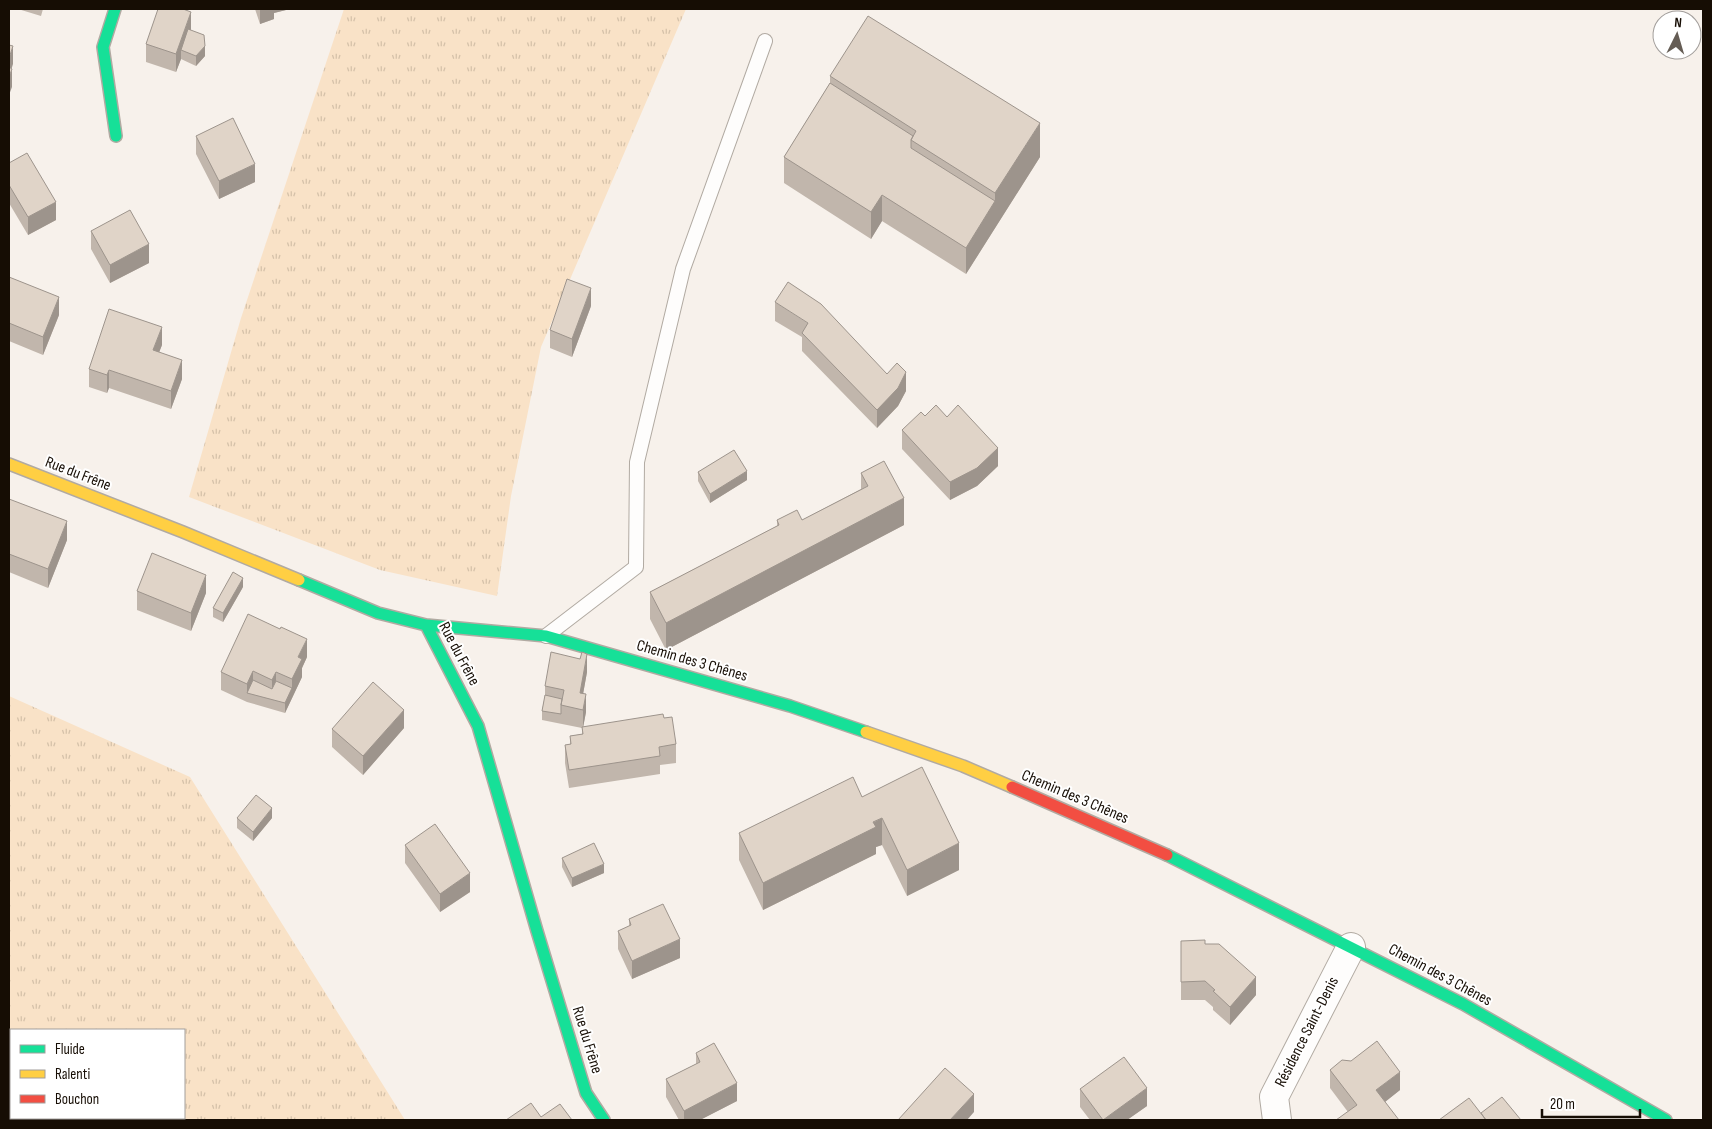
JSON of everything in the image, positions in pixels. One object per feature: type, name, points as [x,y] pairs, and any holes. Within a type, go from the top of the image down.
[{"type":"street","points":[[115,9],[103,47],[116,136]]},
{"type":"street","name":"Rue du Frêne","points":[[9,464],[183,532],[378,613],[426,625],[478,726],[586,1093],[604,1120]]},
{"type":"street","name":"Chemin des 3 Chênes","points":[[426,625],[546,636],[790,706],[963,766],[1186,863],[1463,1004],[1666,1120]]},
{"type":"street","name":"Résidence Saint-Denis","points":[[1277,1120],[1274,1098],[1351,947]]},
{"type":"lane","points":[[546,636],[636,568],[637,462],[683,270],[765,41]]},
{"type":"green space","points":[[344,9],[686,9],[541,347],[511,496],[497,596],[380,570],[189,497],[241,318]]},
{"type":"green space","points":[[9,696],[190,777],[405,1120],[9,1120]]},
{"type":"building","points":[[158,9],[183,9],[191,12],[176,54],[146,44]]},
{"type":"building","points":[[868,16],[1040,123],[995,193],[911,140],[916,131],[830,76]]},
{"type":"building","points":[[188,29],[204,35],[205,46],[196,56],[181,50]]},
{"type":"building","points":[[9,45],[13,46],[9,58]]},
{"type":"building","points":[[830,83],[913,136],[911,148],[995,201],[966,248],[882,195],[871,212],[784,157]]},
{"type":"building","points":[[233,118],[255,164],[219,181],[196,136]]},
{"type":"building","points":[[27,153],[56,202],[28,217],[9,185],[9,163]]},
{"type":"building","points":[[130,210],[149,244],[110,265],[91,231]]},
{"type":"building","points":[[9,277],[59,297],[43,337],[9,323]]},
{"type":"building","points":[[567,279],[591,288],[572,339],[550,330]]},
{"type":"building","points":[[788,282],[821,304],[887,374],[897,363],[906,372],[898,388],[877,410],[802,333],[808,323],[775,302]]},
{"type":"building","points":[[109,309],[162,327],[153,350],[182,360],[171,391],[109,370],[107,375],[89,369]]},
{"type":"building","points":[[936,405],[947,417],[958,405],[998,448],[977,468],[950,482],[902,430],[921,412],[925,416]]},
{"type":"building","points":[[734,450],[747,471],[710,494],[698,472]]},
{"type":"building","points":[[884,461],[904,498],[666,623],[650,592],[779,525],[777,520],[797,510],[802,520],[868,486],[861,473]]},
{"type":"building","points":[[9,499],[67,521],[48,569],[9,554]]},
{"type":"building","points":[[152,553],[206,575],[191,613],[137,591]]},
{"type":"building","points":[[233,572],[243,578],[223,613],[213,608]]},
{"type":"building","points":[[248,614],[307,639],[298,657],[302,659],[292,679],[276,672],[272,680],[253,671],[247,684],[221,672]]},
{"type":"building","points":[[551,652],[580,659],[582,652],[587,654],[580,693],[586,694],[583,710],[561,705],[564,690],[545,686]]},
{"type":"building","points":[[253,680],[272,689],[276,681],[292,688],[285,703],[247,693]]},
{"type":"building","points":[[373,682],[404,710],[363,756],[332,729]]},
{"type":"building","points":[[545,695],[562,699],[561,714],[542,711]]},
{"type":"building","points":[[663,714],[664,718],[672,717],[676,744],[659,747],[660,756],[569,770],[565,745],[571,744],[570,736],[583,734],[582,727]]},
{"type":"building","points":[[922,767],[959,843],[907,870],[882,818],[873,822],[876,827],[763,883],[739,833],[853,777],[862,797]]},
{"type":"building","points":[[256,795],[272,808],[253,832],[237,818]]},
{"type":"building","points":[[435,824],[470,873],[440,894],[405,845]]},
{"type":"building","points":[[594,843],[604,864],[572,878],[562,858]]},
{"type":"building","points":[[663,904],[680,939],[632,961],[618,931],[631,925],[629,919]]},
{"type":"building","points":[[1205,940],[1205,944],[1219,944],[1256,977],[1230,1007],[1205,981],[1181,982],[1181,941]]},
{"type":"building","points":[[1377,1041],[1400,1072],[1376,1090],[1399,1120],[1336,1120],[1357,1105],[1330,1070],[1342,1060],[1351,1061]]},
{"type":"building","points":[[714,1043],[737,1083],[684,1111],[666,1079],[700,1062],[696,1053]]},
{"type":"building","points":[[1124,1057],[1147,1088],[1103,1120],[1080,1089]]},
{"type":"building","points":[[945,1068],[974,1094],[950,1120],[898,1120]]},
{"type":"building","points":[[1502,1097],[1521,1120],[1486,1120],[1481,1113]]},
{"type":"building","points":[[1469,1098],[1486,1120],[1439,1120]]},
{"type":"building","points":[[531,1103],[541,1117],[560,1104],[572,1120],[506,1120]]},
{"type":"traffic: fast","points":[[115,9],[103,47],[116,136]]},
{"type":"traffic: fast","points":[[299,580],[378,613],[426,625],[478,726],[586,1093],[604,1120]]},
{"type":"traffic: fast","points":[[426,625],[546,636],[790,706],[866,732]]},
{"type":"traffic: fast","points":[[1167,855],[1463,1004],[1666,1120]]},
{"type":"traffic: slow","points":[[9,464],[299,580]]},
{"type":"traffic: slow","points":[[866,732],[963,766],[1012,787]]},
{"type":"traffic: jam","points":[[1012,787],[1167,855]]}]
